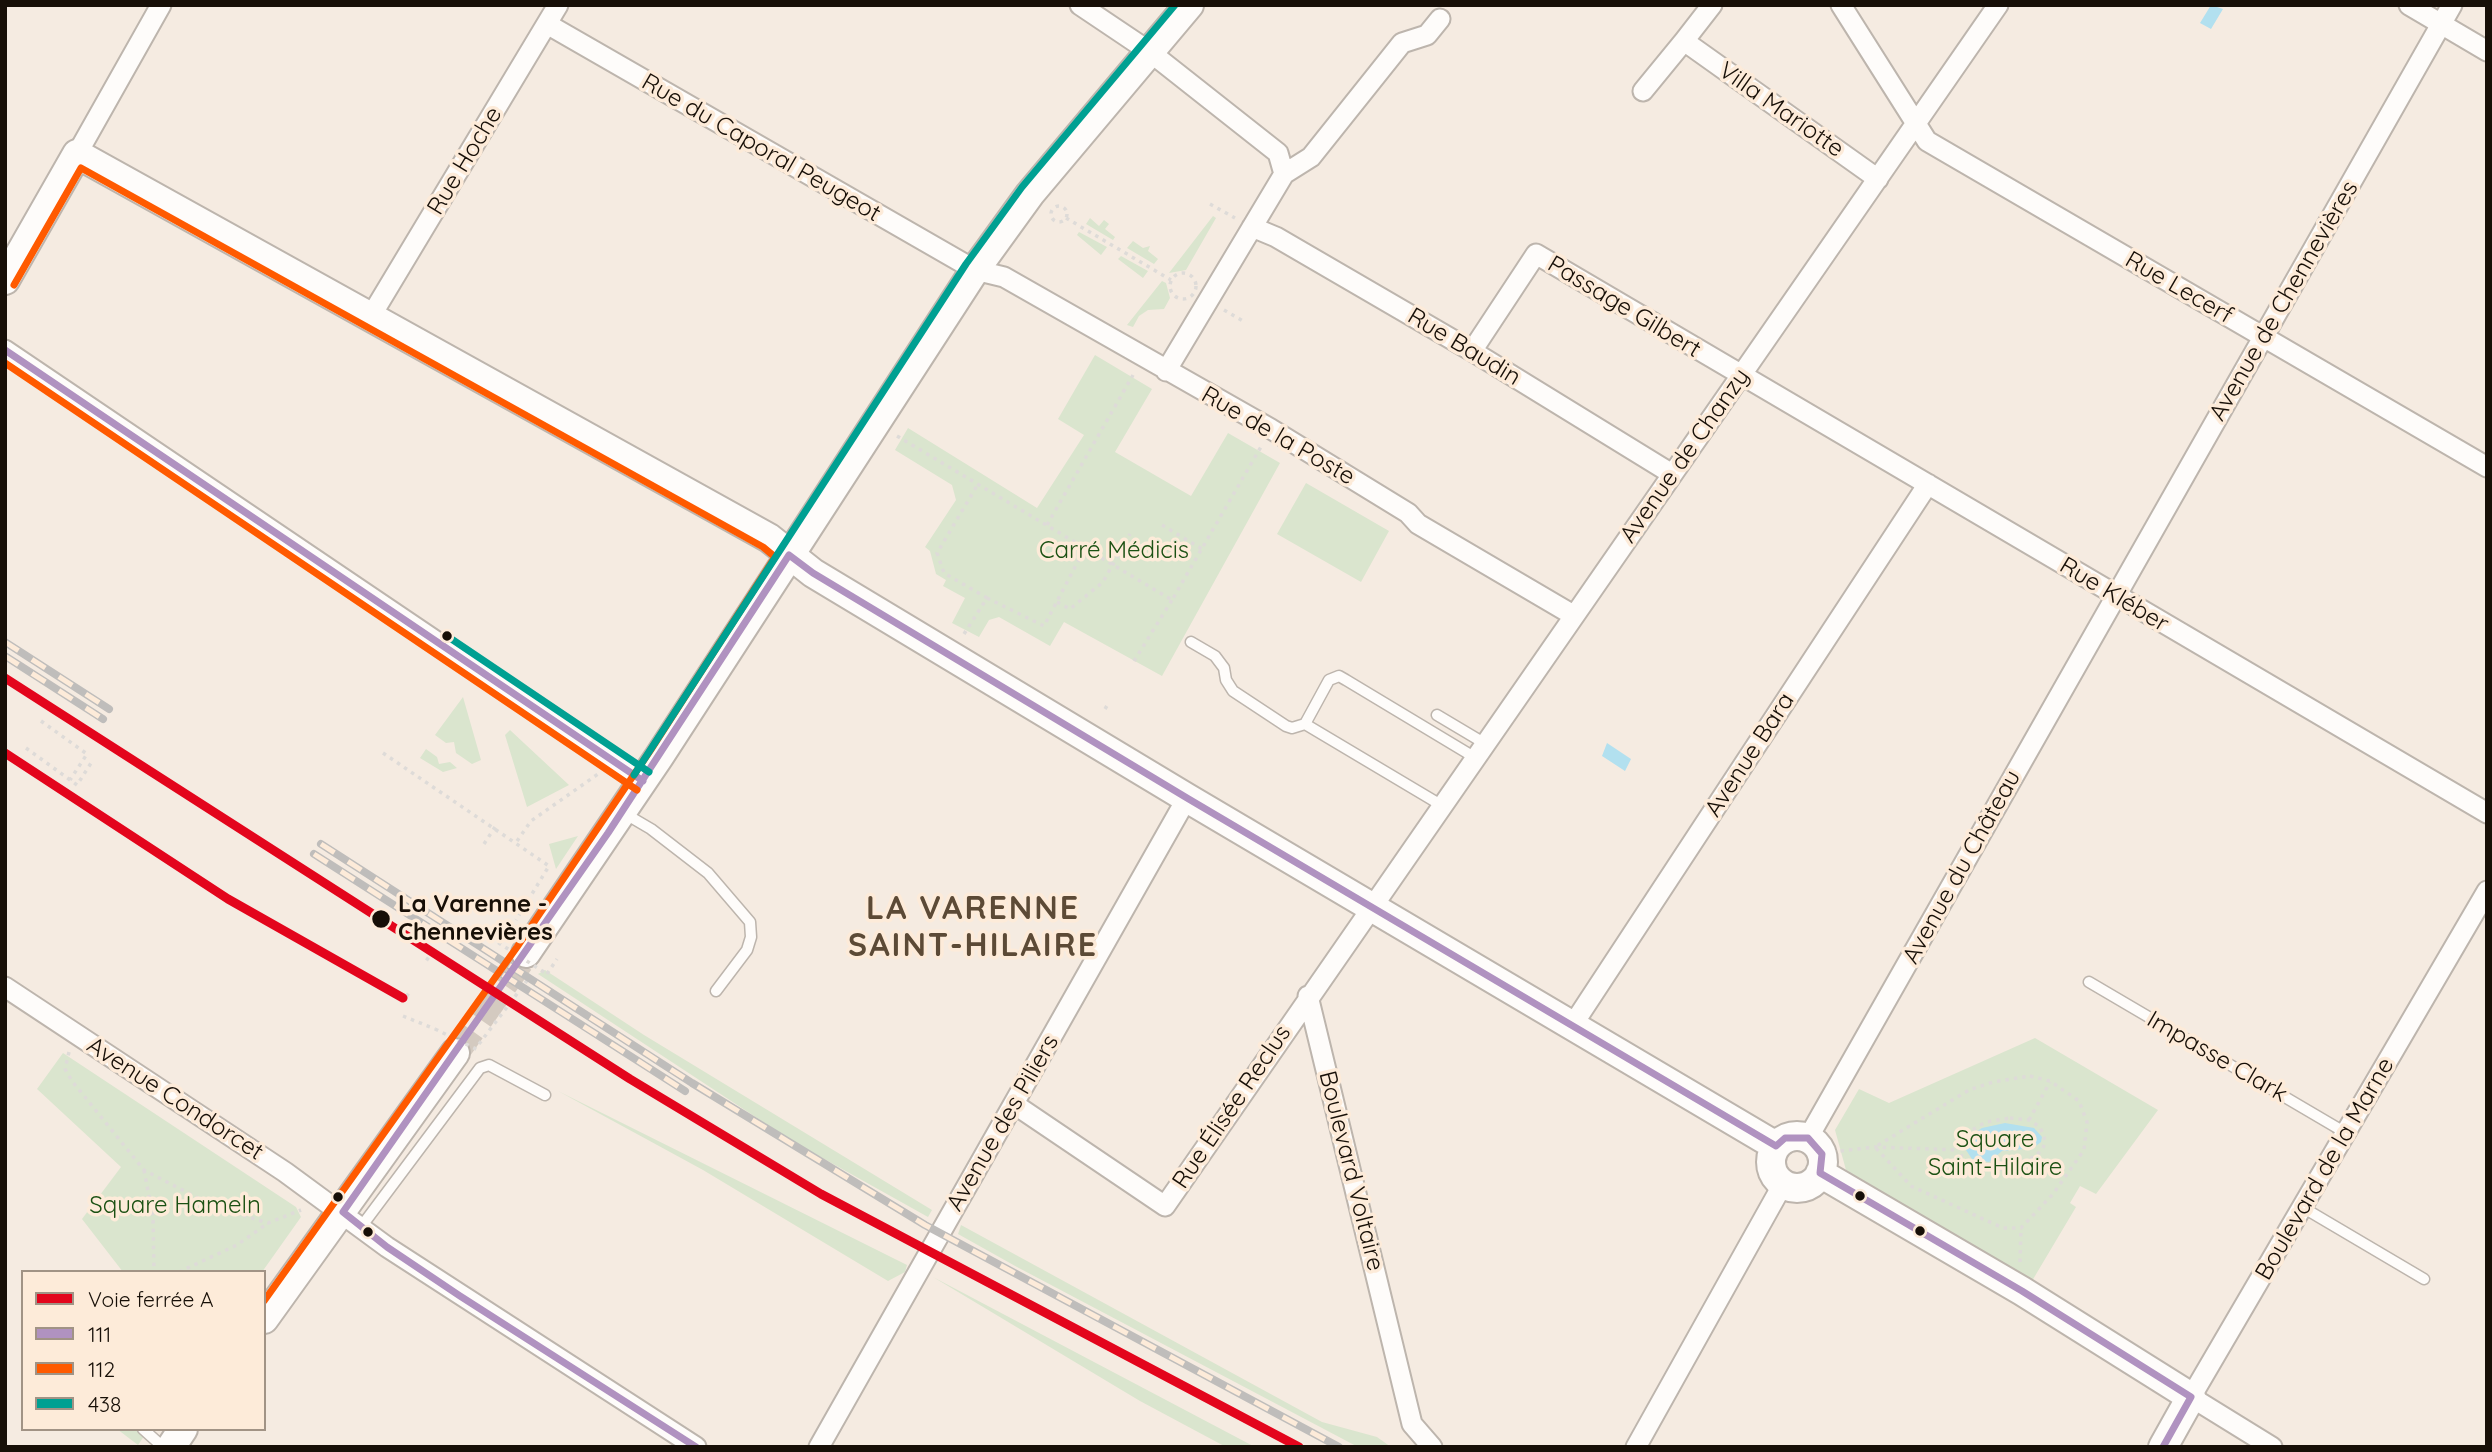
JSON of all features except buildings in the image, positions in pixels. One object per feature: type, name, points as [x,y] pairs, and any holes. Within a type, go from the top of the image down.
[{"type":"street","points":[[5,280],[161,5]]},
{"type":"street","name":"Rue Hoche","points":[[371,316],[558,5]]},
{"type":"street","points":[[1080,5],[1150,52],[1278,153],[1284,174]]},
{"type":"street","points":[[531,952],[975,270],[1030,194],[1189,5]]},
{"type":"street","points":[[1643,91],[1712,5]]},
{"type":"street","name":"Rue Lecerf","points":[[1841,5],[1927,141],[2487,467]]},
{"type":"street","name":"Avenue de Chanzy","points":[[1371,906],[1998,5]]},
{"type":"street","points":[[2409,5],[2487,51]]},
{"type":"street","name":"Avenue de Chennevières","points":[[2115,596],[2452,5]]},
{"type":"street","points":[[1166,372],[1284,174],[1311,157],[1402,43],[1427,35],[1440,19]]},
{"type":"street","name":"Rue du Caporal Peugeot","points":[[547,24],[975,270]]},
{"type":"street","name":"Villa Mariotte","points":[[1684,41],[1878,179]]},
{"type":"street","points":[[77,154],[769,538],[813,573],[1187,798],[1776,1146]]},
{"type":"street","name":"Rue Baudin","points":[[1252,227],[1276,237],[1472,351],[1672,474]]},
{"type":"street","name":"Passage Gilbert","points":[[1472,351],[1536,254],[1740,377]]},
{"type":"street","name":"Rue de la Poste","points":[[975,270],[1004,277],[1166,372],[1271,429],[1408,513],[1418,524],[1573,615]]},
{"type":"street","points":[[5,350],[643,781]]},
{"type":"street","name":"Rue Kléber","points":[[1740,377],[1928,484],[2487,813]]},
{"type":"street","name":"Avenue Bara","points":[[1572,1026],[1928,484]]},
{"type":"street","name":"Avenue du Château","points":[[1817,1155],[2115,596]]},
{"type":"street","name":"Avenue des Piliers","points":[[820,1447],[1187,798]]},
{"type":"street","name":"Boulevard de la Marne","points":[[2163,1447],[2487,891]]},
{"type":"street","points":[[1308,996],[1371,906]]},
{"type":"street","name":"Avenue Condorcet","points":[[5,987],[352,1220],[460,1296],[696,1447]]},
{"type":"street","name":"Rue Élisée Reclus","points":[[1014,1104],[1165,1206],[1308,996]]},
{"type":"street","name":"Boulevard Voltaire","points":[[1308,996],[1412,1424],[1432,1447]]},
{"type":"street","points":[[266,1317],[352,1220],[466,1052]]},
{"type":"street","points":[[1817,1155],[1804,1187],[1783,1184],[1771,1167],[1776,1146],[1785,1138],[1797,1136],[1817,1155],[2017,1288],[2272,1447]]},
{"type":"street","points":[[1636,1447],[1783,1184]]},
{"type":"street","points":[[171,1447],[182,1431]]},
{"type":"lane","points":[[1191,642],[1215,656],[1224,668],[1226,680],[1233,691],[1286,726],[1292,728],[1305,724],[1329,680],[1339,676],[1479,750]]},
{"type":"lane","points":[[1437,715],[1479,750]]},
{"type":"lane","points":[[1305,724],[1441,806]]},
{"type":"lane","points":[[622,812],[651,829],[708,873],[750,922],[751,937],[747,950],[716,991]]},
{"type":"lane","name":"Impasse Clark","points":[[2089,982],[2346,1133]]},
{"type":"lane","points":[[352,1220],[480,1068],[489,1065],[545,1095]]},
{"type":"lane","points":[[2302,1207],[2424,1279]]},
{"type":"lane","points":[[145,1431],[163,1447]]},
{"type":"path","points":[[1210,204],[1252,227]]},
{"type":"path","points":[[1066,218],[1064,207],[1056,206],[1052,209],[1051,214],[1055,221],[1066,218],[1171,280]]},
{"type":"path","points":[[1181,273],[1189,275],[1195,281],[1194,293],[1187,299],[1178,299],[1171,293],[1171,280],[1181,273]]},
{"type":"path","points":[[1047,525],[1134,373]]},
{"type":"path","points":[[1134,661],[1271,429]]},
{"type":"path","points":[[897,436],[1172,600]]},
{"type":"path","points":[[978,484],[937,552],[944,573],[1044,626],[1085,548]]},
{"type":"path","points":[[1162,525],[1202,549]]},
{"type":"path","points":[[1057,602],[1070,609],[1103,582],[1130,534]]},
{"type":"path","points":[[961,640],[987,598]]},
{"type":"path","points":[[1105,709],[1108,704]]},
{"type":"path","points":[[41,721],[87,754],[70,780]]},
{"type":"path","points":[[26,748],[77,785],[93,760]]},
{"type":"path","points":[[383,753],[517,841],[549,866],[531,952],[468,1059],[480,1068]]},
{"type":"path","points":[[517,841],[531,821],[600,772]]},
{"type":"path","points":[[484,844],[495,827]]},
{"type":"path","points":[[498,926],[531,952],[558,959],[547,974],[491,938],[498,926]]},
{"type":"path","points":[[403,1016],[435,1029],[466,1052]]},
{"type":"path","points":[[79,1036],[66,1055],[65,1069],[144,1170],[212,1206],[268,1223]]},
{"type":"path","points":[[1875,1147],[1969,1090],[1993,1082],[2030,1076],[2050,1082],[2079,1101],[2087,1122],[2084,1150],[2053,1194],[2021,1228],[2017,1288]]},
{"type":"path","points":[[2029,1120],[2050,1082]]},
{"type":"path","points":[[2010,1118],[2029,1120],[2039,1127],[2045,1140],[2043,1149],[2034,1157],[2019,1165],[1998,1170],[1978,1168],[1962,1157],[1959,1150],[1961,1141],[1972,1130],[1986,1122],[2010,1118]]},
{"type":"path","points":[[1875,1147],[1911,1186],[2003,1228],[2021,1228]]},
{"type":"path","points":[[1817,1155],[1875,1147],[1959,1150]]},
{"type":"path","points":[[144,1170],[153,1217],[154,1270]]},
{"type":"path","points":[[183,1270],[237,1245],[268,1223],[303,1209]]},
{"type":"green space","points":[[1213,216],[1216,218],[1186,270],[1169,273]]},
{"type":"green space","points":[[1090,218],[1099,226],[1104,220],[1109,224],[1105,229],[1115,237],[1113,240],[1086,224]]},
{"type":"green space","points":[[1079,232],[1107,247],[1101,255],[1077,235]]},
{"type":"green space","points":[[1133,241],[1143,248],[1150,246],[1148,251],[1158,259],[1154,264],[1127,248]]},
{"type":"green space","points":[[1121,256],[1148,271],[1143,278],[1118,259]]},
{"type":"green space","points":[[1162,281],[1166,283],[1170,298],[1164,309],[1148,310],[1139,316],[1133,327],[1127,325]]},
{"type":"green space","name":"Carré Médicis","points":[[1095,355],[1152,389],[1115,452],[1191,496],[1228,433],[1280,463],[1162,676],[1064,622],[1050,646],[999,617],[989,620],[979,637],[952,623],[965,598],[943,586],[946,580],[936,574],[930,551],[925,547],[956,500],[952,485],[895,450],[908,428],[1037,508],[1084,435],[1058,419]]},
{"type":"green space","points":[[1306,483],[1389,531],[1361,582],[1277,534]]},
{"type":"green space","points":[[463,697],[481,760],[472,764],[456,753],[454,742],[446,743],[435,735]]},
{"type":"green space","points":[[510,730],[569,785],[527,807],[505,735]]},
{"type":"green space","points":[[426,749],[437,757],[439,764],[450,762],[457,768],[443,772],[420,758]]},
{"type":"green space","points":[[578,836],[556,869],[549,844]]},
{"type":"green space","points":[[545,970],[644,1035],[932,1210],[928,1217],[792,1141],[538,974]]},
{"type":"green space","name":"Square Saint-Hilaire","points":[[2035,1038],[2158,1110],[2096,1194],[2080,1186],[2070,1203],[2076,1207],[2032,1281],[1846,1170],[1835,1130],[1859,1089],[1889,1103]]},
{"type":"green space","name":"Square Hameln","points":[[63,1053],[296,1207],[301,1217],[263,1270],[121,1270],[82,1219],[121,1167],[37,1089]]},
{"type":"green space","points":[[558,1091],[907,1265],[905,1272],[888,1281],[703,1170]]},
{"type":"green space","points":[[961,1225],[1322,1422],[1377,1437],[1391,1447],[1358,1447],[1017,1267],[958,1234]]},
{"type":"green space","points":[[933,1277],[1255,1447],[1226,1447],[1140,1401]]},
{"type":"green space","points":[[120,1431],[148,1431],[138,1445]]},
{"type":"water","points":[[2211,5],[2223,9],[2211,29],[2200,23]]},
{"type":"water","points":[[1607,743],[1631,759],[1625,771],[1602,756]]},
{"type":"water","points":[[2005,1123],[2034,1128],[2042,1137],[2041,1142],[2033,1148],[2002,1151],[1989,1162],[1972,1159],[1966,1150],[1968,1137],[1982,1128]]},
{"type":"tunnel","points":[[455,1053],[526,953]]},
{"type":"railway","points":[[5,642],[109,709]]},
{"type":"railway","points":[[5,656],[103,719]]},
{"type":"railway","points":[[321,844],[692,1083],[925,1225],[1339,1447]]},
{"type":"railway","points":[[314,854],[685,1091]]},
{"type":"rail line","name":"A","points":[[5,678],[630,1079],[821,1194],[1299,1447]]},
{"type":"rail line","name":"A","points":[[5,753],[228,899],[403,998]]},
{"type":"transit line","name":"438","points":[[634,775],[966,264],[1022,187],[1175,5]]},
{"type":"transit line","name":"112","points":[[14,285],[81,168],[763,547],[775,557],[650,751],[517,947],[266,1298]]},
{"type":"transit line","name":"111","points":[[5,350],[643,781]]},
{"type":"transit line","name":"112","points":[[5,363],[637,790]]},
{"type":"transit line","name":"111","points":[[696,1447],[460,1296],[387,1247],[343,1212],[608,833],[789,555],[813,573],[1187,798],[1776,1146],[1785,1138],[1808,1138],[1822,1154],[1820,1173],[2022,1291],[2191,1397],[2163,1447]]},
{"type":"transit line","name":"438","points":[[447,636],[649,772]]},
{"type":"place","name":"La Varenne - Chennevières","points":[[381,919]]},
{"type":"district","name":"LA VARENNE SAINT-HILAIRE","points":[[973,928]]}]
